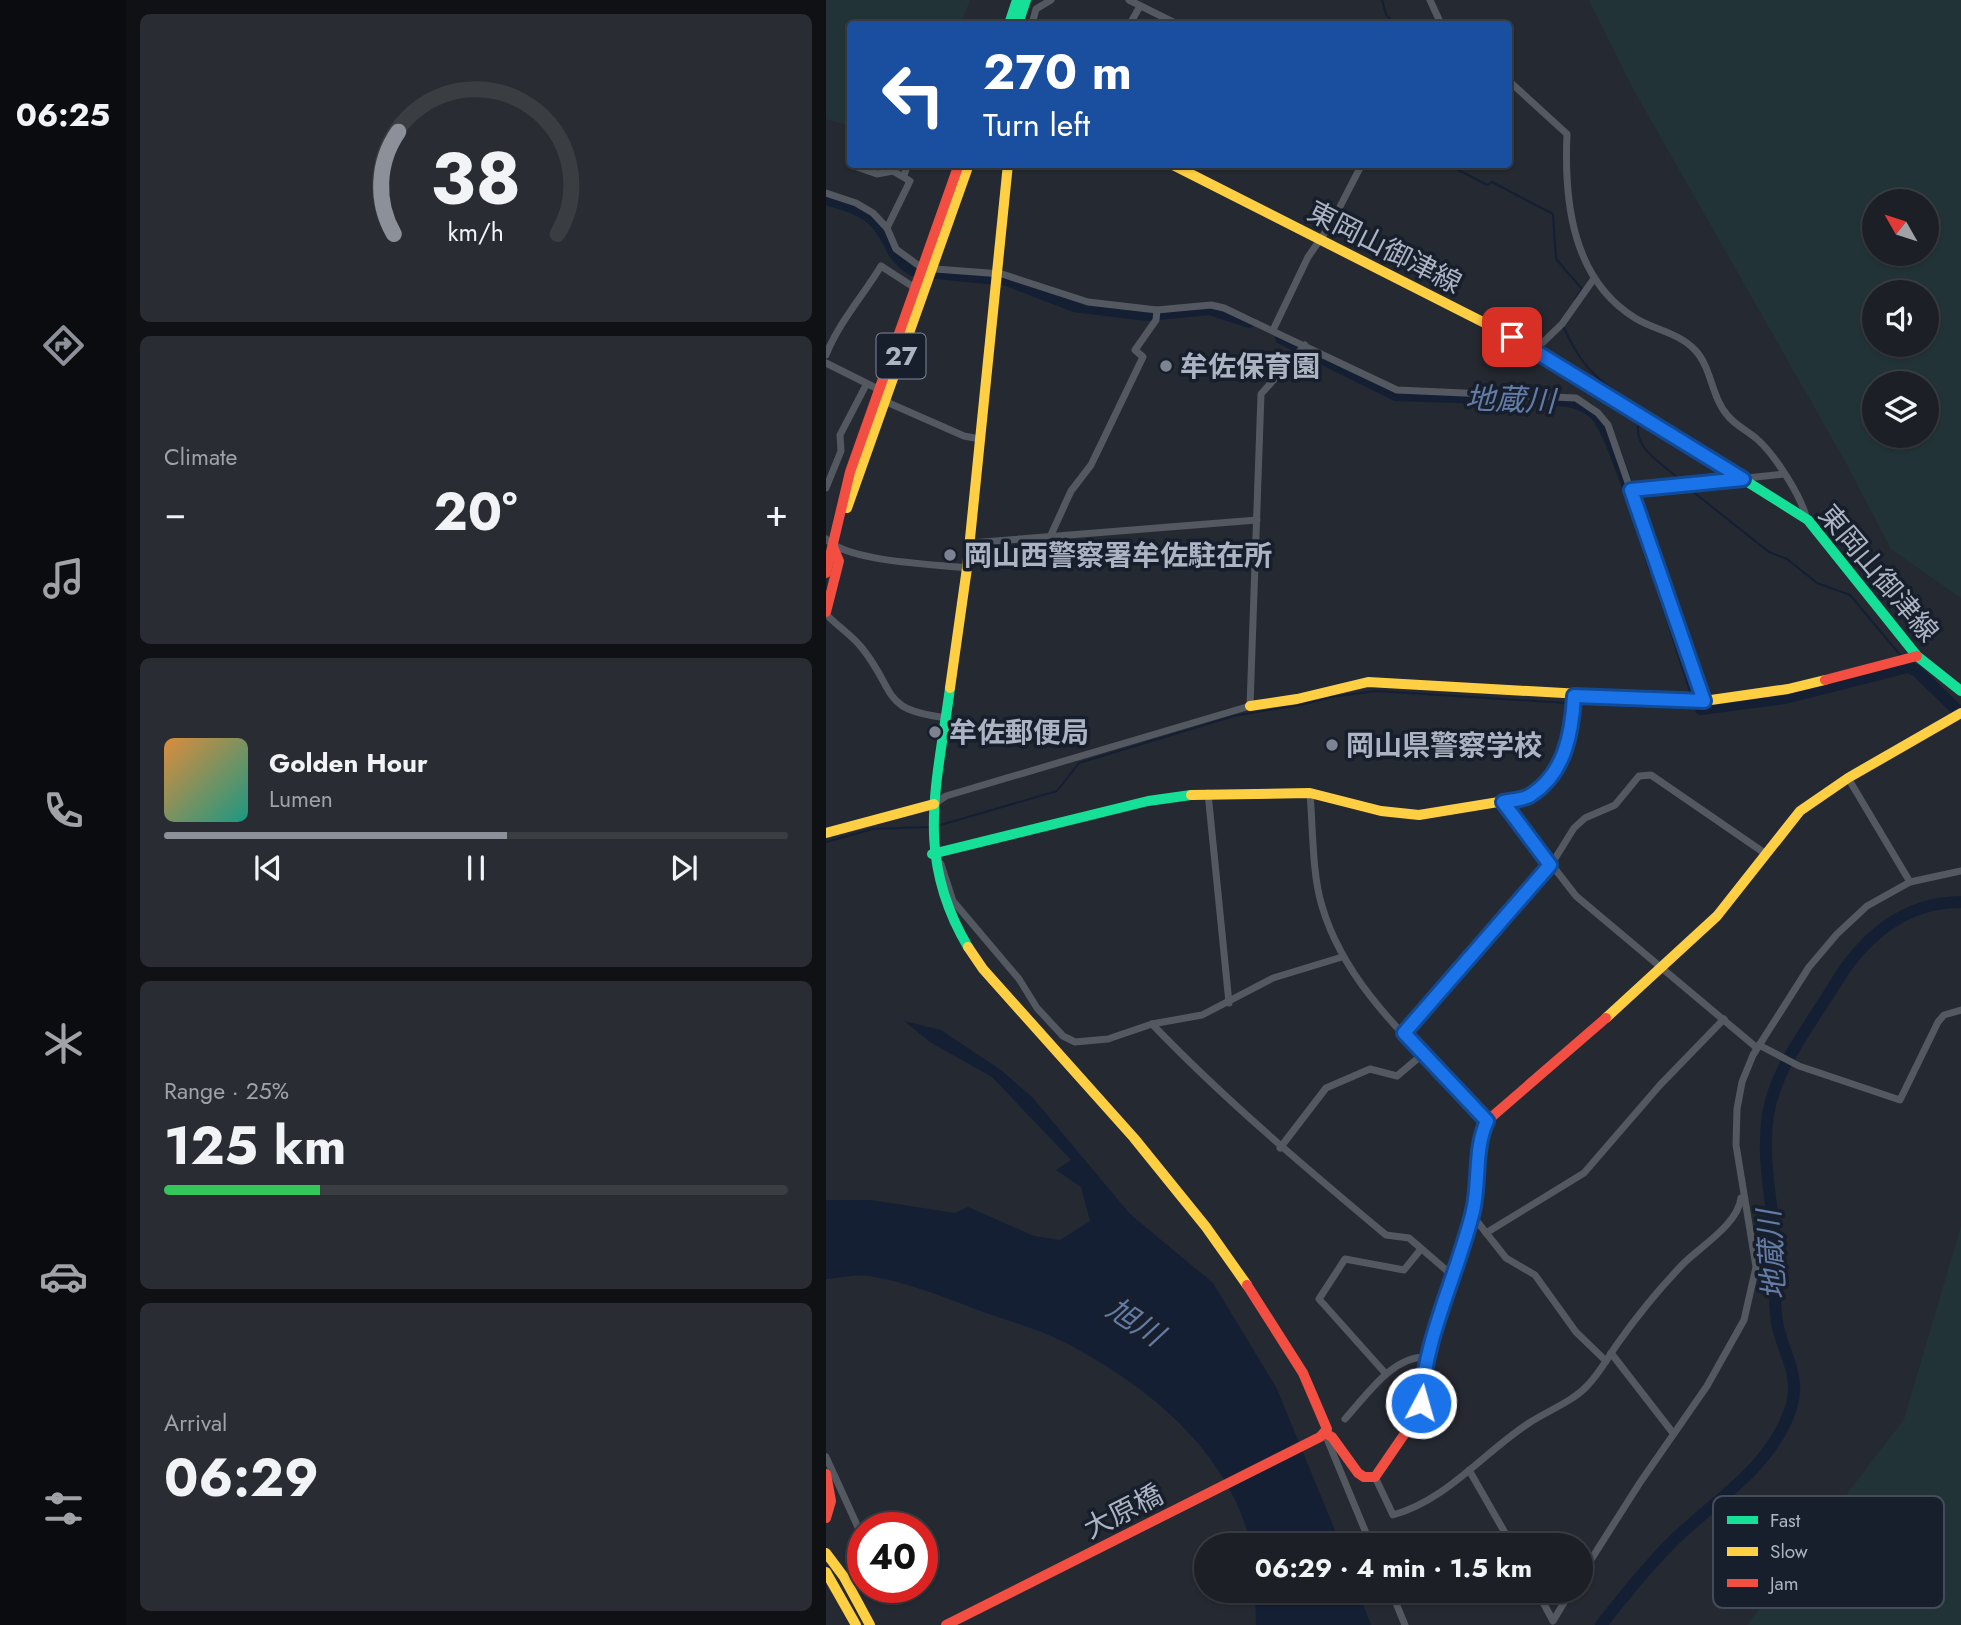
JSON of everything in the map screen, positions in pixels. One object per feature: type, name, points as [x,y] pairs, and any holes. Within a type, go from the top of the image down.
[{"type":"street","points":[[1010,21],[1017,0]]},
{"type":"street","points":[[1019,21],[1026,0]]},
{"type":"street","points":[[1036,4],[1051,0]]},
{"type":"street","points":[[1129,0],[1165,21]]},
{"type":"street","points":[[1430,0],[1440,21]]},
{"type":"street","points":[[1132,21],[1140,6]]},
{"type":"street","points":[[1512,84],[1567,134],[1567,201],[1576,238],[1593,280],[1611,300],[1637,320],[1659,326],[1695,349],[1704,361],[1714,395],[1729,418],[1760,441],[1804,506],[1808,520]]},
{"type":"street","points":[[860,168],[877,174],[893,171],[904,175],[909,181],[887,228]]},
{"type":"street","points":[[904,175],[907,168]]},
{"type":"street","name":"27","points":[[826,573],[830,543],[850,472],[882,395],[927,267],[958,168]]},
{"type":"street","name":"27","points":[[882,395],[915,288],[927,267],[967,168]]},
{"type":"street","points":[[1008,168],[970,543],[931,834],[932,854],[944,904],[963,941],[983,970],[1200,1219],[1291,1353],[1322,1413],[1327,1429],[1322,1435]]},
{"type":"street","name":"東岡山御津線","points":[[1179,168],[1536,349],[1808,520],[1917,656],[1961,691]]},
{"type":"street","points":[[1273,330],[1308,257],[1360,168]]},
{"type":"street","points":[[826,193],[856,202],[887,228],[896,250],[927,267],[995,279],[1088,302],[1157,310],[1211,305],[1273,330],[1397,390],[1576,398],[1598,413],[1608,425],[1704,701]]},
{"type":"street","points":[[826,355],[837,328],[863,296],[881,266],[915,288]]},
{"type":"street","points":[[1536,349],[1562,324],[1593,280]]},
{"type":"street","points":[[1050,537],[1071,491],[1091,465],[1143,356],[1135,350],[1156,320],[1157,310]]},
{"type":"street","points":[[1250,706],[1261,394],[1305,345]]},
{"type":"street","points":[[826,363],[882,395],[964,436],[980,439]]},
{"type":"street","points":[[826,488],[841,451],[840,435],[866,385]]},
{"type":"street","points":[[1631,490],[1784,474]]},
{"type":"street","points":[[970,543],[1257,520]]},
{"type":"street","points":[[830,543],[867,559],[890,558],[967,568]]},
{"type":"street","points":[[830,543],[839,561],[826,613],[861,646],[888,692],[906,711],[948,718]]},
{"type":"street","points":[[826,833],[934,808],[946,796],[1250,706],[1297,699],[1368,682],[1574,696],[1704,701],[1788,689],[1917,656]]},
{"type":"street","points":[[932,854],[1148,801],[1208,793],[1310,793],[1381,811],[1419,815],[1529,797],[1557,766],[1567,748],[1574,696]]},
{"type":"street","points":[[1375,1477],[1412,1423],[1421,1403],[1427,1357],[1472,1215],[1480,1140],[1487,1121],[1661,969],[1717,916],[1800,811],[1848,778],[1961,713]]},
{"type":"street","points":[[1404,1033],[1550,865],[1574,828],[1585,818],[1615,805],[1639,776],[1651,775],[1766,854]]},
{"type":"street","points":[[1848,778],[1910,882]]},
{"type":"street","points":[[1208,793],[1229,1003]]},
{"type":"street","points":[[1310,793],[1321,904],[1342,957],[1378,1005],[1487,1121]]},
{"type":"street","points":[[1503,802],[1576,896],[1661,969],[1758,1046],[1799,1066],[1900,1100],[1938,1023],[1944,1015],[1961,1010]]},
{"type":"street","points":[[932,854],[941,864],[953,901],[1020,979],[1037,1009],[1063,1036],[1075,1042],[1108,1039],[1153,1024],[1202,1015],[1273,978],[1342,957]]},
{"type":"street","points":[[1593,1557],[1673,1433],[1707,1387],[1744,1320],[1756,1267],[1736,1145],[1737,1109],[1742,1082],[1758,1046],[1794,990],[1837,934],[1867,906],[1910,882],[1961,871]]},
{"type":"street","points":[[1486,1233],[1584,1173],[1660,1085],[1724,1019]]},
{"type":"street","points":[[1153,1024],[1208,1082],[1280,1148],[1386,1235],[1409,1238],[1452,1275]]},
{"type":"street","points":[[1280,1148],[1325,1088],[1370,1069],[1397,1076],[1423,1054]]},
{"type":"street","points":[[1375,1477],[1393,1515],[1436,1496],[1526,1425],[1587,1387],[1675,1272],[1728,1223],[1740,1207],[1742,1190]]},
{"type":"street","points":[[1472,1215],[1506,1258],[1535,1275],[1576,1332],[1606,1362]]},
{"type":"street","points":[[1386,1374],[1319,1299],[1345,1259],[1404,1270],[1421,1249]]},
{"type":"street","points":[[1611,1353],[1673,1433]]},
{"type":"street","points":[[1345,1419],[1386,1374],[1418,1356],[1427,1357]]},
{"type":"street","points":[[1322,1435],[1332,1437],[1358,1473],[1364,1477],[1375,1477]]},
{"type":"street","points":[[1322,1435],[1366,1533]]},
{"type":"street","name":"大原橋","points":[[946,1625],[1322,1435]]},
{"type":"street","points":[[826,1457],[851,1512]]},
{"type":"street","points":[[1469,1470],[1505,1533]]},
{"type":"street","points":[[826,1474],[831,1501],[826,1518]]},
{"type":"street","points":[[826,1553],[844,1577],[870,1625]]},
{"type":"street","points":[[826,1573],[856,1625]]},
{"type":"street","points":[[1396,1603],[1405,1625]]},
{"type":"street","points":[[1543,1603],[1553,1621],[1564,1603]]},
{"type":"shaded area","points":[[826,0],[970,0],[962,21],[847,21],[847,125],[826,119]]},
{"type":"shaded area","points":[[1589,0],[1961,0],[1961,598],[1891,549],[1846,463],[1631,85]]},
{"type":"shaded area","points":[[1961,1226],[1961,1625],[1747,1625],[1760,1608],[1944,1608],[1944,1496],[1845,1496],[1904,1419]]},
{"type":"water","name":"旭川","points":[[904,1021],[941,1030],[1001,1070],[1033,1098],[1130,1214],[1213,1283],[1277,1389],[1336,1533],[1247,1533],[1240,1511],[1224,1480],[1204,1451],[1181,1425],[1126,1379],[1066,1343],[1037,1330],[899,1282],[864,1276],[826,1279],[826,1200],[871,1200],[955,1213],[968,1207],[1034,1236],[1060,1240],[1090,1221],[1081,1187],[1056,1170],[1071,1160],[992,1077],[930,1042]]},
{"type":"water","points":[[1255,1603],[1363,1603],[1371,1625],[1256,1625]]},
{"type":"waterway","points":[[1382,0],[1386,14],[1392,21]]},
{"type":"waterway","points":[[1455,168],[1487,185],[1492,182],[1553,214],[1556,259],[1582,289],[1575,299]]},
{"type":"waterway","name":"地蔵川","points":[[826,199],[853,208],[871,218],[899,259],[913,270]]},
{"type":"waterway","name":"地蔵川","points":[[936,273],[1007,280],[1074,306],[1147,315],[1210,309],[1249,322]]},
{"type":"waterway","points":[[1564,328],[1588,368],[1625,398]]},
{"type":"waterway","name":"地蔵川","points":[[1281,338],[1396,395],[1515,399]]},
{"type":"waterway","name":"地蔵川","points":[[1554,400],[1586,408],[1595,414],[1602,424],[1619,462],[1654,568]]},
{"type":"waterway","points":[[1639,420],[1638,430],[1644,447],[1680,480]]},
{"type":"waterway","points":[[1687,487],[1769,552],[1787,559],[1817,583],[1850,595],[1901,656]]},
{"type":"waterway","name":"地蔵川","points":[[1665,598],[1701,709],[1785,698],[1908,667],[1917,671],[1961,714]]},
{"type":"waterway","points":[[937,826],[1057,791],[1079,763],[1234,716],[1376,691],[1567,703]]},
{"type":"waterway","points":[[1576,704],[1701,709]]},
{"type":"waterway","points":[[826,842],[873,829],[928,827]]},
{"type":"waterway","name":"地蔵川","points":[[1724,1496],[1770,1448],[1782,1429],[1794,1396],[1793,1374],[1779,1333],[1776,1313],[1775,1247],[1766,1148],[1768,1115],[1778,1080],[1805,1031],[1846,967],[1872,938],[1903,916],[1921,908],[1961,902]]},
{"type":"waterway","name":"地蔵川","points":[[1601,1625],[1663,1551],[1713,1506]]},
{"type":"traffic: fast","points":[[1010,21],[1017,0]]},
{"type":"traffic: fast","points":[[1019,21],[1026,0]]},
{"type":"traffic: fast","points":[[1628,407],[1808,520],[1917,656],[1961,691]]},
{"type":"traffic: fast","points":[[950,688],[936,789],[935,851],[951,914],[968,947]]},
{"type":"traffic: fast","points":[[932,854],[1148,801],[1191,795]]},
{"type":"traffic: slow","points":[[847,508],[968,168]]},
{"type":"traffic: slow","points":[[950,688],[967,568],[1008,168]]},
{"type":"traffic: slow","points":[[1179,168],[1536,349],[1628,407]]},
{"type":"traffic: slow","points":[[1250,706],[1297,699],[1368,682],[1704,701],[1788,689],[1825,680]]},
{"type":"traffic: slow","points":[[1191,795],[1310,793],[1381,811],[1419,815],[1529,797],[1557,766],[1567,748],[1574,696]]},
{"type":"traffic: slow","points":[[1606,1018],[1717,916],[1800,811],[1848,778],[1961,713]]},
{"type":"traffic: slow","points":[[826,833],[934,804]]},
{"type":"traffic: slow","points":[[968,947],[983,969],[1134,1138],[1206,1227],[1247,1285]]},
{"type":"traffic: slow","points":[[826,1553],[844,1577],[870,1625]]},
{"type":"traffic: slow","points":[[826,1572],[856,1625]]},
{"type":"traffic: jam","points":[[826,573],[850,472],[958,168]]},
{"type":"traffic: jam","points":[[826,612],[839,561],[833,547]]},
{"type":"traffic: jam","points":[[1825,680],[1917,656]]},
{"type":"traffic: jam","points":[[1325,1433],[1332,1437],[1358,1473],[1364,1477],[1375,1477],[1412,1423],[1421,1403],[1427,1357],[1476,1198],[1480,1140],[1487,1121],[1606,1018]]},
{"type":"traffic: jam","points":[[946,1625],[1320,1437],[1327,1429],[1303,1373],[1247,1285]]},
{"type":"traffic: jam","points":[[826,1474],[831,1501],[826,1518]]},
{"type":"place","name":"牟佐保育園","points":[[1166,366]]},
{"type":"place","name":"岡山西警察署牟佐駐在所","points":[[950,555]]},
{"type":"place","name":"牟佐郵便局","points":[[935,732]]},
{"type":"place","name":"岡山県警察学校","points":[[1332,745]]},
{"type":"route","points":[[1421,1403],[1427,1357],[1476,1198],[1480,1140],[1487,1121],[1404,1033],[1550,865],[1503,802],[1529,797],[1557,766],[1567,748],[1574,696],[1704,701],[1631,490],[1743,479],[1536,349],[1512,337]]}]
